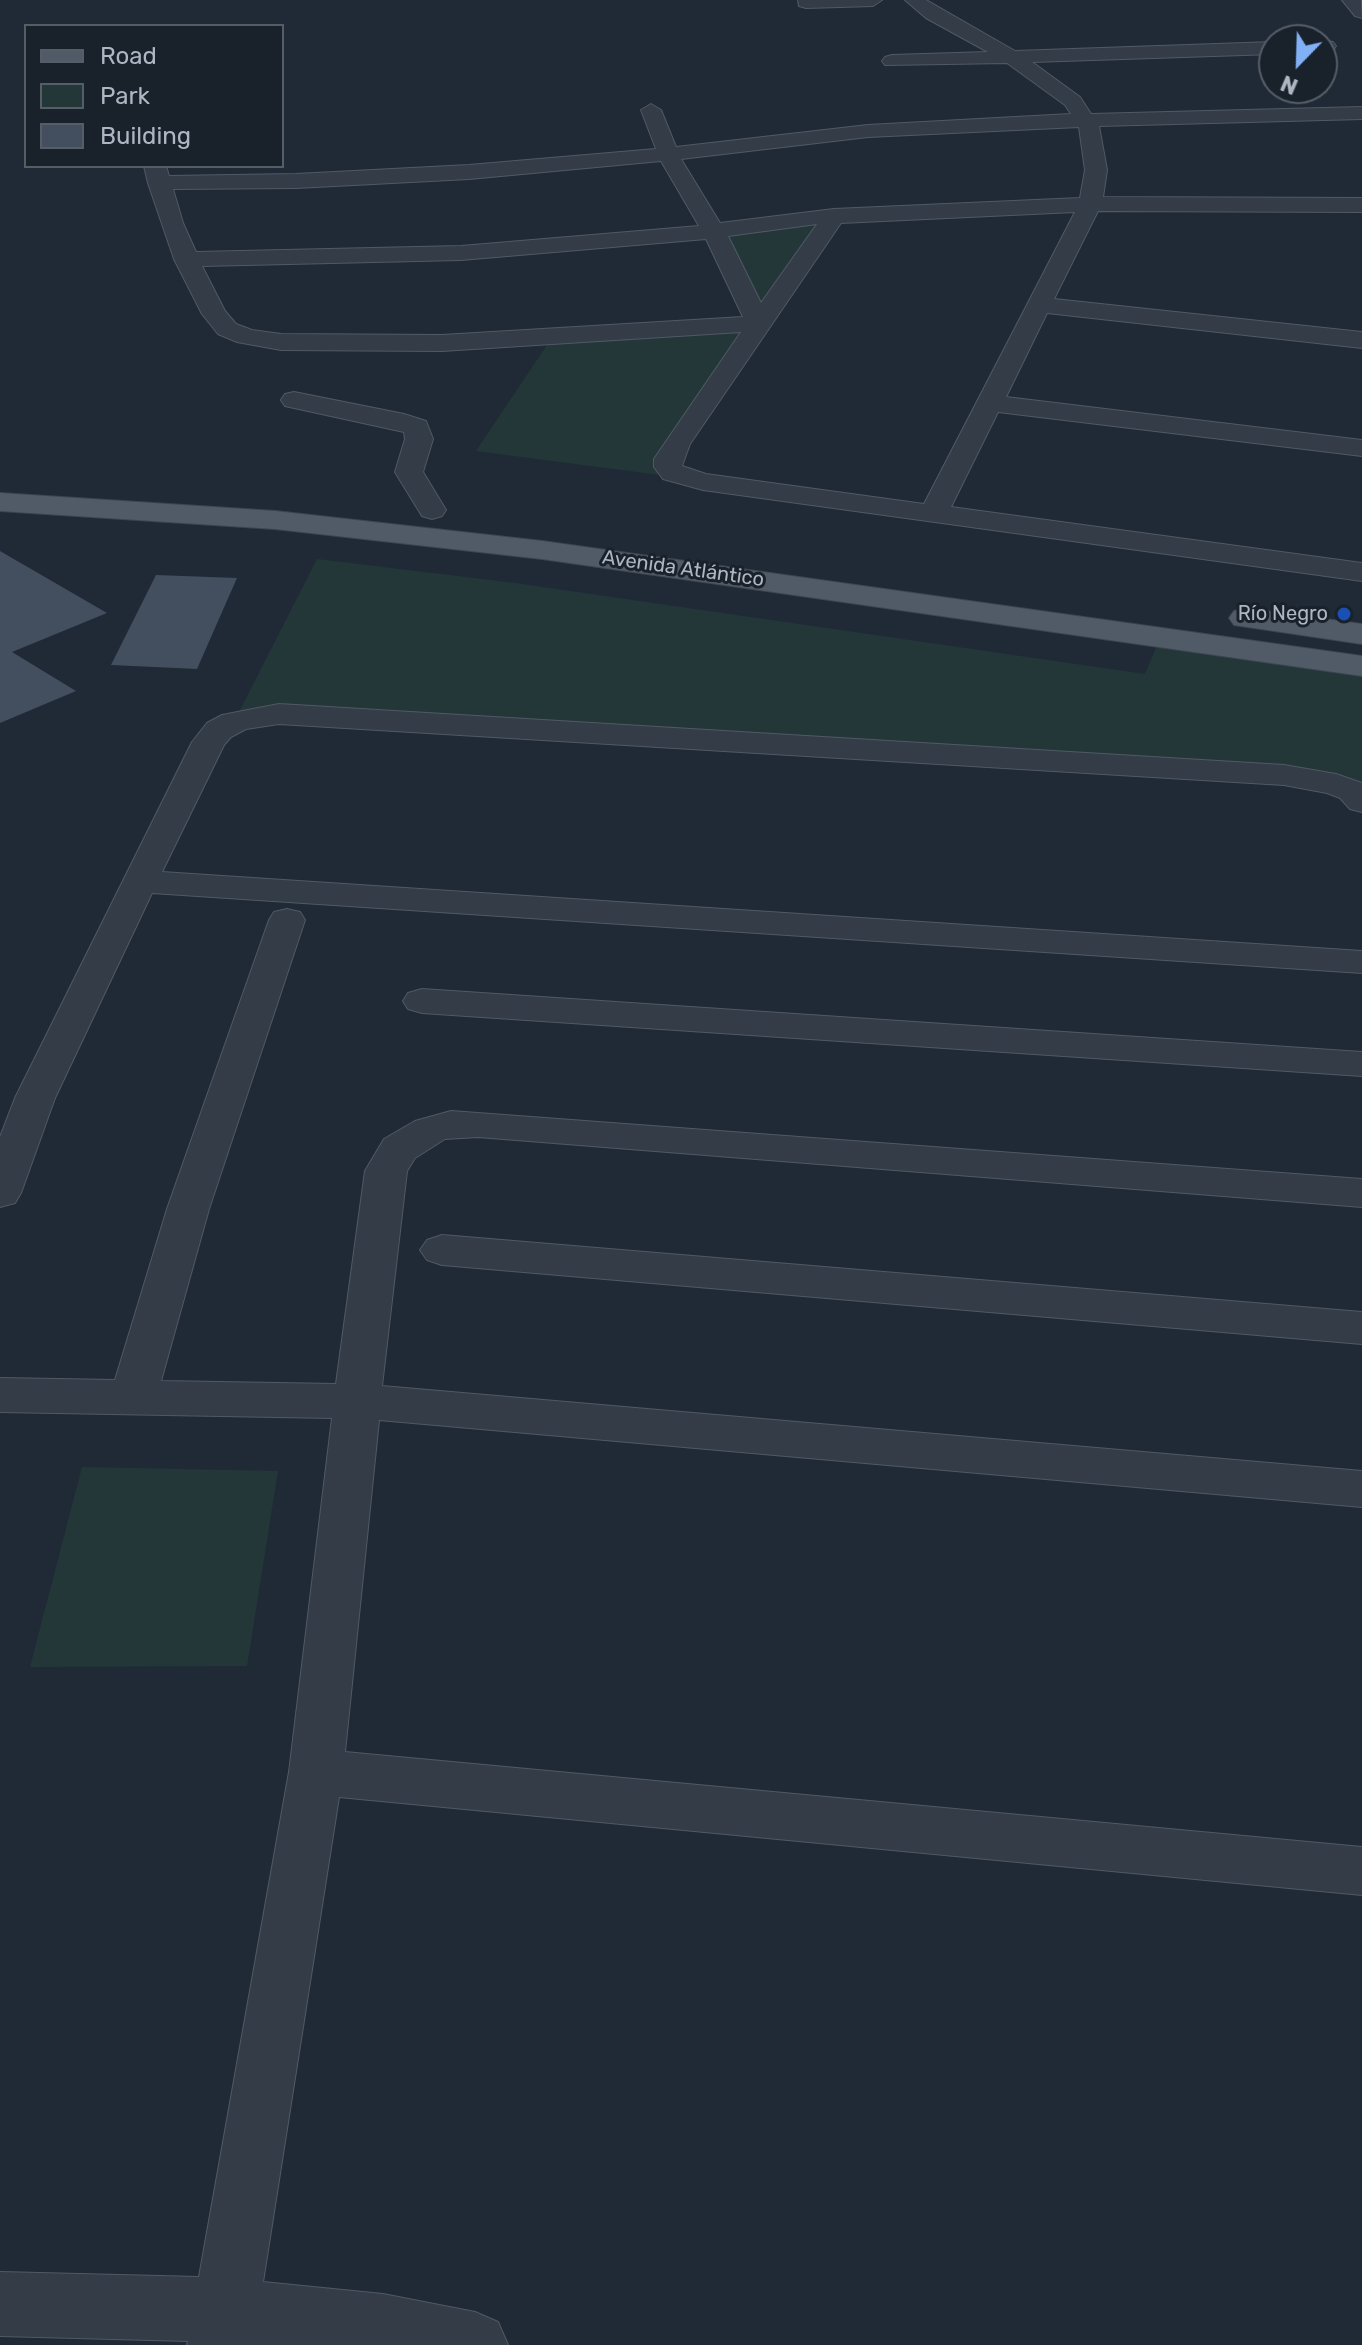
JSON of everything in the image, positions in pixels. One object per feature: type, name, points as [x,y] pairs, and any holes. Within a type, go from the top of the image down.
[{"type":"main road","name":"Avenida Atlántico","points":[[0,477],[172,486],[432,510],[757,551]]},
{"type":"main road","name":"Avenida Atlántico","points":[[0,502],[275,520],[542,550],[1362,666]]},
{"type":"main road","points":[[1222,615],[1362,634]]},
{"type":"street","points":[[806,2],[873,0]]},
{"type":"street","points":[[914,0],[933,14],[1012,57],[1073,101],[1092,131],[1096,170],[1090,204],[933,514]]},
{"type":"street","points":[[1351,0],[1362,12]]},
{"type":"street","points":[[892,61],[1258,49]]},
{"type":"street","points":[[651,110],[668,154],[713,230],[759,323]]},
{"type":"street","points":[[759,323],[491,342],[281,342],[246,337],[227,329],[214,314],[171,223],[157,174],[296,181],[395,176],[668,154],[854,133],[1087,120],[1362,113]]},
{"type":"street","points":[[186,259],[408,256],[605,243],[834,216],[1090,204],[1362,205]]},
{"type":"street","points":[[834,216],[676,444],[668,459],[668,467],[673,473],[703,482],[1362,572]]},
{"type":"street","points":[[1039,305],[1362,340]]},
{"type":"street","points":[[294,400],[416,427],[419,439],[409,472],[432,510]]},
{"type":"street","points":[[990,403],[1362,448]]},
{"type":"street","points":[[0,1193],[35,1098],[209,742],[219,730],[234,722],[267,715],[1284,775],[1336,784],[1352,791],[1362,802]]},
{"type":"street","points":[[141,881],[1362,962]]},
{"type":"street","points":[[133,1397],[188,1209],[287,920]]},
{"type":"street","points":[[422,1001],[1362,1064]]},
{"type":"street","points":[[223,2327],[316,1772],[356,1401],[386,1171],[399,1149],[415,1137],[451,1124],[478,1124],[1362,1193]]},
{"type":"street","points":[[442,1250],[1362,1328]]},
{"type":"street","points":[[0,1395],[356,1401],[1362,1489]]},
{"type":"street","points":[[316,1772],[1362,1871]]},
{"type":"street","points":[[0,2304],[223,2327],[383,2327],[475,2345]]},
{"type":"green space","points":[[834,216],[676,444],[683,478],[476,451],[551,339],[758,322],[713,230]]},
{"type":"green space","points":[[317,559],[515,583],[1145,674],[1161,636],[1362,666],[1362,802],[1336,784],[279,714],[234,722]]},
{"type":"green space","points":[[82,1467],[278,1471],[247,1666],[30,1667]]},
{"type":"building","points":[[0,551],[107,613],[12,652],[76,691],[0,723]]},
{"type":"building","points":[[156,575],[237,578],[197,669],[111,665]]},
{"type":"place","name":"Río Negro","points":[[1344,614]]}]
